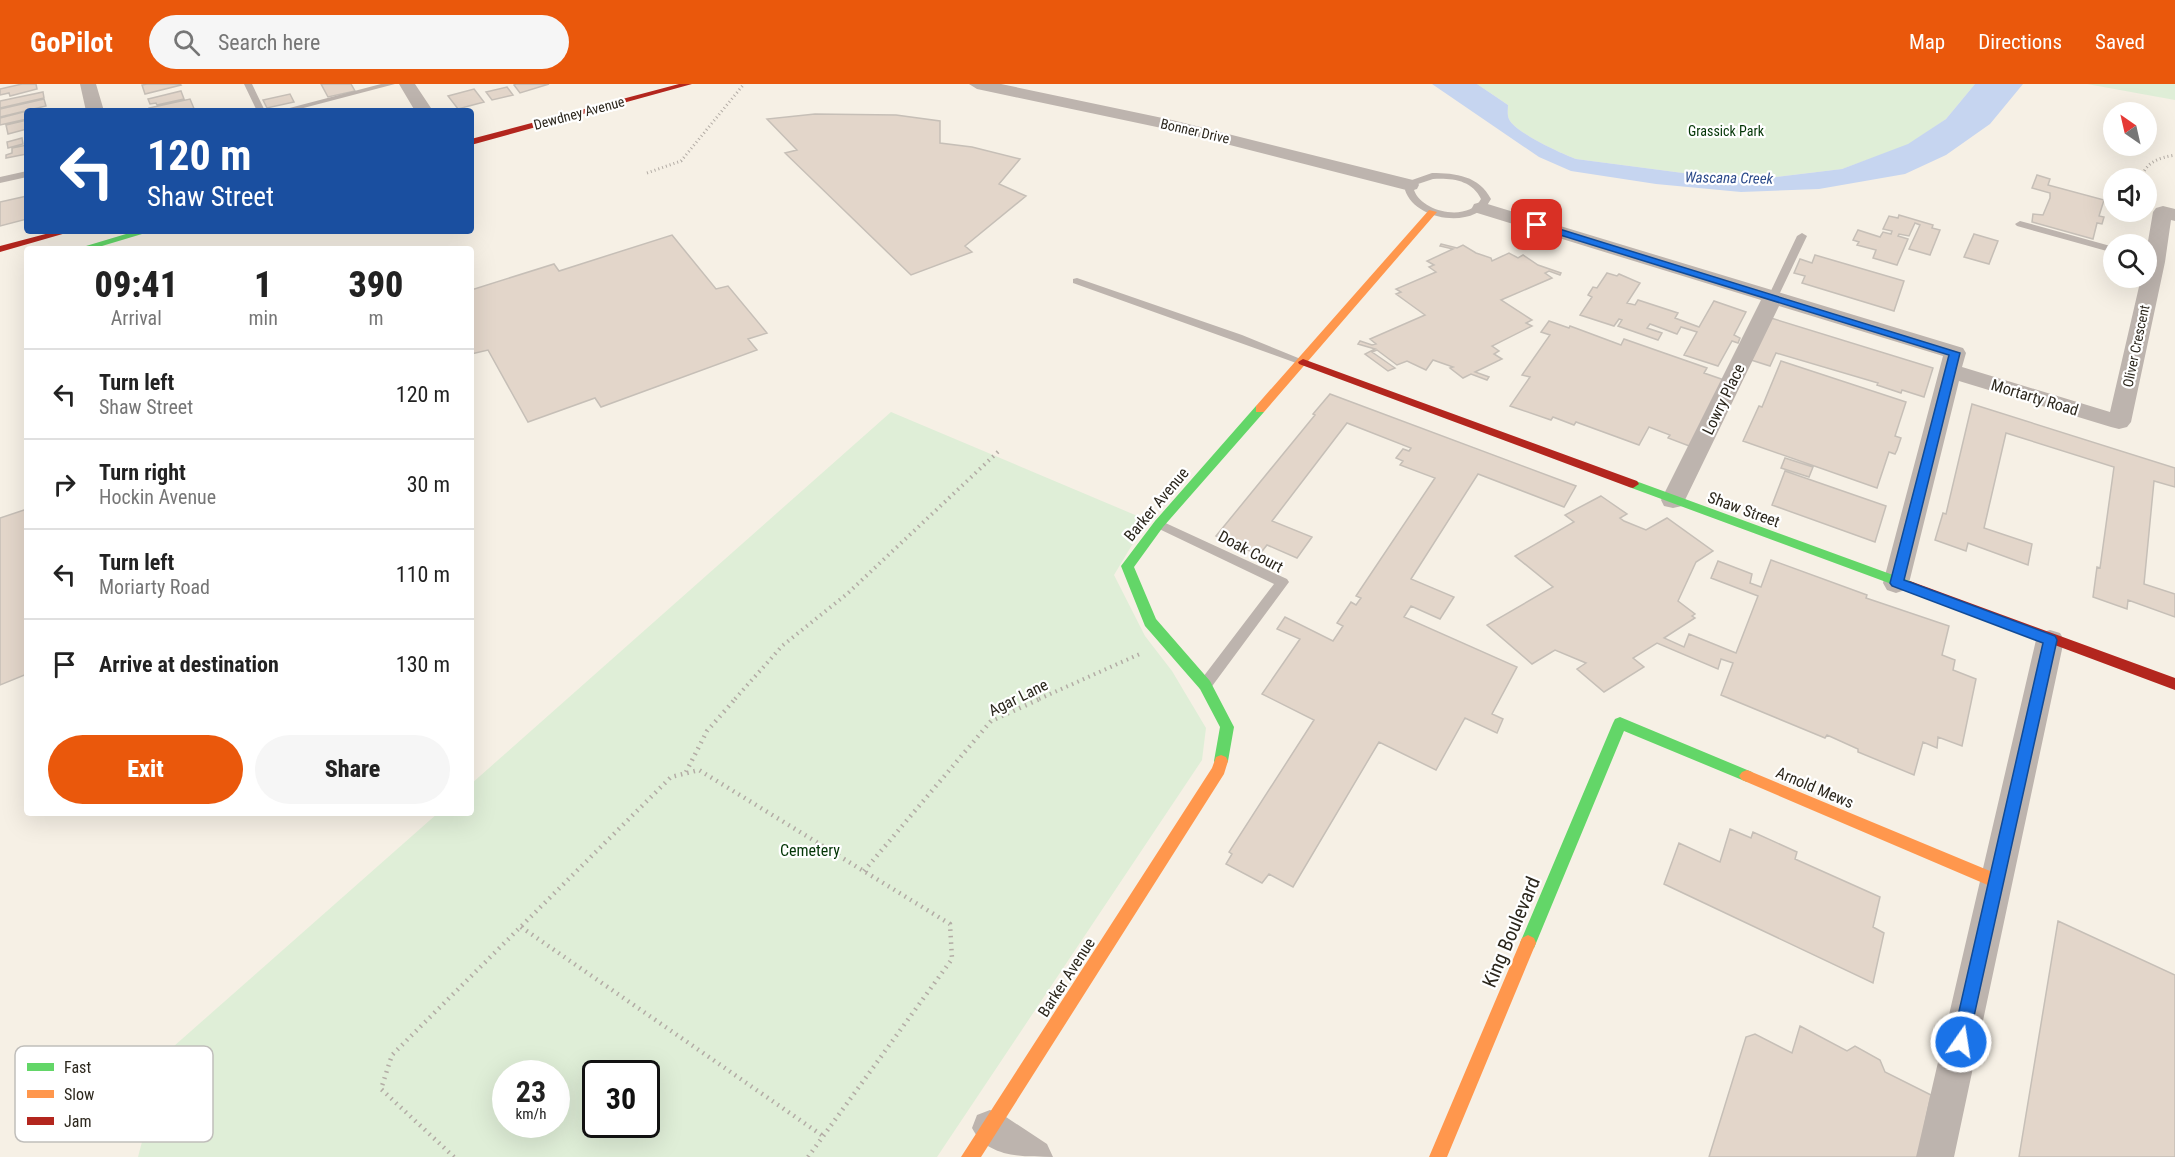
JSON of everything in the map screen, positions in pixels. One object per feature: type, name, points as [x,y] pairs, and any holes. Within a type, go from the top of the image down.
[{"type":"street","points":[[88,84],[94,108]]},
{"type":"street","points":[[407,84],[422,108]]},
{"type":"street","name":"Dewdney Avenue","points":[[474,141],[688,84]]},
{"type":"street","name":"Bonner Drive","points":[[977,84],[1172,125],[1410,185]]},
{"type":"street","name":"Mortarty Road","points":[[1481,208],[1773,297],[2120,422]]},
{"type":"street","name":"Barker Avenue","points":[[980,1142],[1219,770],[1227,728],[1205,685],[1150,622],[1127,566],[1159,524],[1432,212]]},
{"type":"street","name":"Oliver Crescent","points":[[2157,236],[2163,212],[2175,215]]},
{"type":"street","points":[[0,249],[57,234]]},
{"type":"street","points":[[90,246],[126,234]]},
{"type":"street","name":"Oliver Crescent","points":[[2120,422],[2146,288]]},
{"type":"street","name":"Lowry Place","points":[[1673,501],[1773,297]]},
{"type":"street","name":"Shaw Street","points":[[1303,362],[1673,501],[2175,684]]},
{"type":"street","points":[[1896,583],[1952,362]]},
{"type":"street","points":[[1935,1157],[2050,640]]},
{"type":"street","name":"Arnold Mews","points":[[1620,723],[1996,881]]},
{"type":"street","name":"King Boulevard","points":[[1438,1157],[1620,723]]},
{"type":"street","points":[[980,1142],[1034,1157]]},
{"type":"lane","points":[[248,84],[260,108]]},
{"type":"lane","points":[[294,108],[391,84]]},
{"type":"lane","points":[[0,180],[24,175]]},
{"type":"lane","points":[[1432,176],[1457,178],[1478,187],[1484,193],[1486,199],[1481,208],[1456,216],[1432,212],[1411,201],[1408,194],[1410,185],[1421,178],[1432,176]]},
{"type":"lane","points":[[2020,224],[2103,247]]},
{"type":"lane","points":[[1773,297],[1802,236]]},
{"type":"lane","points":[[1077,281],[1196,321],[1303,362]]},
{"type":"lane","name":"Doak Court","points":[[1159,524],[1282,582],[1205,685]]},
{"type":"path","points":[[647,173],[681,161],[744,84]]},
{"type":"path","points":[[2146,168],[2148,163],[2157,158],[2175,155]]},
{"type":"path","points":[[685,773],[707,731],[782,646],[847,594],[1001,450]]},
{"type":"path","name":"Agar Lane","points":[[864,872],[991,722],[1167,641]]},
{"type":"path","points":[[454,1157],[381,1089],[392,1055],[671,777],[699,770],[950,924],[952,959],[808,1157]]},
{"type":"path","points":[[521,927],[823,1136]]},
{"type":"green space","name":"Grassick Park","points":[[1477,84],[1975,84],[1946,119],[1908,145],[1842,169],[1767,178],[1706,176],[1576,159],[1550,148],[1520,130],[1509,119],[1508,105]]},
{"type":"green space","points":[[2087,84],[2175,84],[2175,100]]},
{"type":"green space","name":"Cemetery","points":[[891,412],[1147,520],[1114,575],[1145,636],[1172,671],[1206,728],[1202,760],[937,1157],[138,1157],[142,1142],[213,1142],[213,1046],[174,1046],[435,816],[474,816],[474,781]]},
{"type":"water","name":"Wascana Creek","points":[[1432,84],[1477,84],[1508,105],[1509,119],[1520,130],[1550,148],[1576,159],[1706,176],[1767,178],[1842,169],[1908,144],[1946,119],[1975,84],[2023,84],[1990,124],[1946,155],[1905,174],[1819,189],[1741,192],[1656,184],[1571,171],[1539,157]]},
{"type":"building","points":[[22,84],[36,84],[37,89],[10,96],[9,93],[0,95],[0,89]]},
{"type":"building","points":[[321,84],[351,84],[355,91],[328,97]]},
{"type":"building","points":[[516,84],[549,84],[520,93],[514,85]]},
{"type":"building","points":[[142,85],[181,85],[145,94]]},
{"type":"building","points":[[507,87],[513,95],[492,100],[486,92]]},
{"type":"building","points":[[474,89],[484,102],[457,108],[448,96]]},
{"type":"building","points":[[181,91],[184,99],[157,105],[156,103],[150,104],[148,99]]},
{"type":"building","points":[[43,92],[44,98],[0,108],[0,101]]},
{"type":"building","points":[[290,94],[294,102],[267,108],[263,100]]},
{"type":"building","points":[[44,99],[46,106],[24,108],[24,111],[0,117],[0,109]]},
{"type":"building","points":[[190,99],[194,108],[149,108]]},
{"type":"building","points":[[24,112],[24,120],[0,125],[0,118]]},
{"type":"building","points":[[815,114],[896,115],[940,121],[940,143],[972,147],[1020,159],[999,184],[1026,196],[965,246],[972,252],[911,275],[785,153],[797,150],[767,119]]},
{"type":"building","points":[[24,121],[24,130],[8,134],[6,125]]},
{"type":"building","points":[[22,138],[23,144],[8,148],[7,142]]},
{"type":"building","points":[[24,146],[24,155],[6,158],[6,155],[12,153],[12,148]]},
{"type":"building","points":[[2037,175],[2050,179],[2048,185],[2103,200],[2099,216],[2103,217],[2103,220],[2102,224],[2097,223],[2093,239],[2032,222],[2033,214],[2043,215],[2050,193],[2032,188]]},
{"type":"building","points":[[24,197],[24,220],[0,226],[0,202]]},
{"type":"building","points":[[1899,215],[1933,225],[1932,228],[1940,230],[1930,255],[1909,249],[1920,225],[1915,223],[1909,236],[1899,234],[1898,236],[1908,239],[1897,265],[1873,258],[1876,250],[1857,245],[1859,242],[1853,240],[1858,230],[1880,237],[1883,232],[1891,234],[1892,231],[1883,229],[1889,216],[1898,218]]},
{"type":"building","points":[[1974,234],[1998,241],[1989,264],[1964,257]]},
{"type":"building","points":[[672,235],[716,289],[728,286],[767,333],[748,339],[757,350],[601,407],[595,398],[528,422],[488,350],[474,353],[474,289],[554,264],[559,271]]},
{"type":"building","points":[[1441,244],[1457,248],[1463,245],[1491,258],[1492,261],[1509,253],[1518,258],[1523,255],[1538,265],[1561,273],[1560,275],[1549,271],[1545,273],[1552,278],[1501,300],[1532,320],[1526,323],[1532,326],[1492,346],[1499,351],[1494,354],[1502,359],[1475,372],[1489,377],[1487,380],[1471,374],[1463,378],[1450,368],[1453,367],[1433,360],[1426,370],[1407,361],[1397,365],[1377,350],[1372,352],[1395,368],[1388,371],[1365,354],[1375,349],[1358,344],[1360,341],[1376,344],[1370,339],[1425,315],[1396,294],[1401,292],[1396,289],[1436,272],[1429,267],[1434,265],[1427,261],[1453,249],[1440,246]]},
{"type":"building","points":[[1815,255],[1904,281],[1894,311],[1802,283],[1805,276],[1794,273],[1800,259],[1812,263]]},
{"type":"building","points":[[1607,273],[1617,276],[1619,274],[1640,283],[1627,303],[1635,305],[1638,300],[1678,313],[1675,318],[1699,327],[1714,301],[1746,312],[1734,335],[1740,338],[1738,343],[1732,341],[1718,366],[1684,355],[1697,332],[1681,327],[1677,334],[1650,324],[1647,328],[1662,333],[1658,340],[1618,326],[1622,320],[1619,319],[1614,326],[1580,315],[1592,297],[1588,295],[1593,287],[1597,288]]},
{"type":"building","points":[[1771,318],[1933,368],[1924,397],[1902,390],[1901,393],[1877,385],[1878,383],[1776,353],[1770,366],[1751,360]]},
{"type":"building","points":[[1549,321],[1569,328],[1570,326],[1621,345],[1624,339],[1707,368],[1704,373],[1727,381],[1692,447],[1668,438],[1670,435],[1649,427],[1639,445],[1576,422],[1574,425],[1553,417],[1551,420],[1510,406],[1530,377],[1522,375],[1550,335],[1541,332]]},
{"type":"building","points":[[1781,361],[1906,402],[1895,436],[1901,438],[1897,450],[1895,454],[1889,452],[1877,488],[1743,441],[1759,406],[1762,407]]},
{"type":"building","points":[[1330,394],[1576,486],[1564,507],[1478,474],[1411,579],[1454,597],[1440,619],[1411,606],[1404,617],[1517,667],[1492,714],[1503,719],[1497,733],[1465,718],[1436,770],[1379,742],[1293,887],[1269,874],[1262,883],[1226,864],[1232,854],[1229,852],[1314,720],[1262,694],[1300,639],[1277,629],[1285,617],[1333,641],[1343,626],[1337,623],[1351,602],[1356,605],[1361,598],[1356,596],[1435,478],[1400,465],[1403,461],[1396,458],[1403,449],[1409,451],[1411,448],[1347,423],[1272,521],[1312,537],[1297,558],[1267,545],[1259,555],[1216,536]]},
{"type":"building","points":[[1972,404],[2175,468],[2175,487],[2154,481],[2144,584],[2175,594],[2175,617],[2128,600],[2127,609],[2093,597],[2097,567],[2100,568],[2114,467],[2006,433],[1984,528],[2032,544],[2028,565],[1968,543],[1966,551],[1935,540],[1943,513],[1946,514]]},
{"type":"building","points":[[1785,458],[1813,467],[1809,477],[1781,468]]},
{"type":"building","points":[[1785,471],[1886,506],[1875,542],[1772,505]]},
{"type":"building","points":[[1601,496],[1627,514],[1620,518],[1624,521],[1646,530],[1667,518],[1713,551],[1696,562],[1678,601],[1695,614],[1692,616],[1695,618],[1664,638],[1684,647],[1689,634],[1736,653],[1758,596],[1711,578],[1718,561],[1752,574],[1750,583],[1761,587],[1771,560],[1867,595],[1866,598],[1949,626],[1942,655],[1955,660],[1953,670],[1976,679],[1962,746],[1938,737],[1937,748],[1923,742],[1914,775],[1858,752],[1858,749],[1827,735],[1825,738],[1721,695],[1733,663],[1721,659],[1718,669],[1657,643],[1633,658],[1644,667],[1604,692],[1577,669],[1586,663],[1555,650],[1532,664],[1487,625],[1553,587],[1515,556],[1574,522],[1565,515]]},
{"type":"building","points":[[24,510],[24,675],[0,685],[0,518]]},
{"type":"building","points":[[1730,829],[1751,838],[1753,832],[1797,852],[1795,859],[1880,897],[1873,927],[1884,933],[1873,983],[1664,884],[1679,843],[1720,862]]},
{"type":"building","points":[[2058,921],[2175,975],[2175,1157],[2019,1157]]},
{"type":"building","points":[[1800,1026],[1847,1051],[1855,1046],[1880,1060],[1885,1072],[1931,1095],[1918,1157],[1709,1157],[1746,1037],[1755,1034],[1792,1053]]},
{"type":"traffic: fast","points":[[92,246],[136,234]]},
{"type":"traffic: fast","points":[[1221,761],[1227,727],[1205,685],[1150,622],[1127,566],[1159,524],[1260,409]]},
{"type":"traffic: fast","points":[[1633,484],[1910,586]]},
{"type":"traffic: fast","points":[[1528,943],[1620,723],[1747,776]]},
{"type":"traffic: slow","points":[[1260,409],[1432,212]]},
{"type":"traffic: slow","points":[[970,1157],[1219,770],[1221,761]]},
{"type":"traffic: slow","points":[[1747,776],[1996,881]]},
{"type":"traffic: slow","points":[[1438,1157],[1528,943]]},
{"type":"traffic: jam","points":[[474,141],[688,84]]},
{"type":"traffic: jam","points":[[0,249],[57,234]]},
{"type":"traffic: jam","points":[[1303,362],[1633,484]]},
{"type":"traffic: jam","points":[[1910,586],[2175,684]]},
{"type":"route","points":[[1537,225],[1954,353],[1896,583],[2050,640],[1961,1042]]}]
